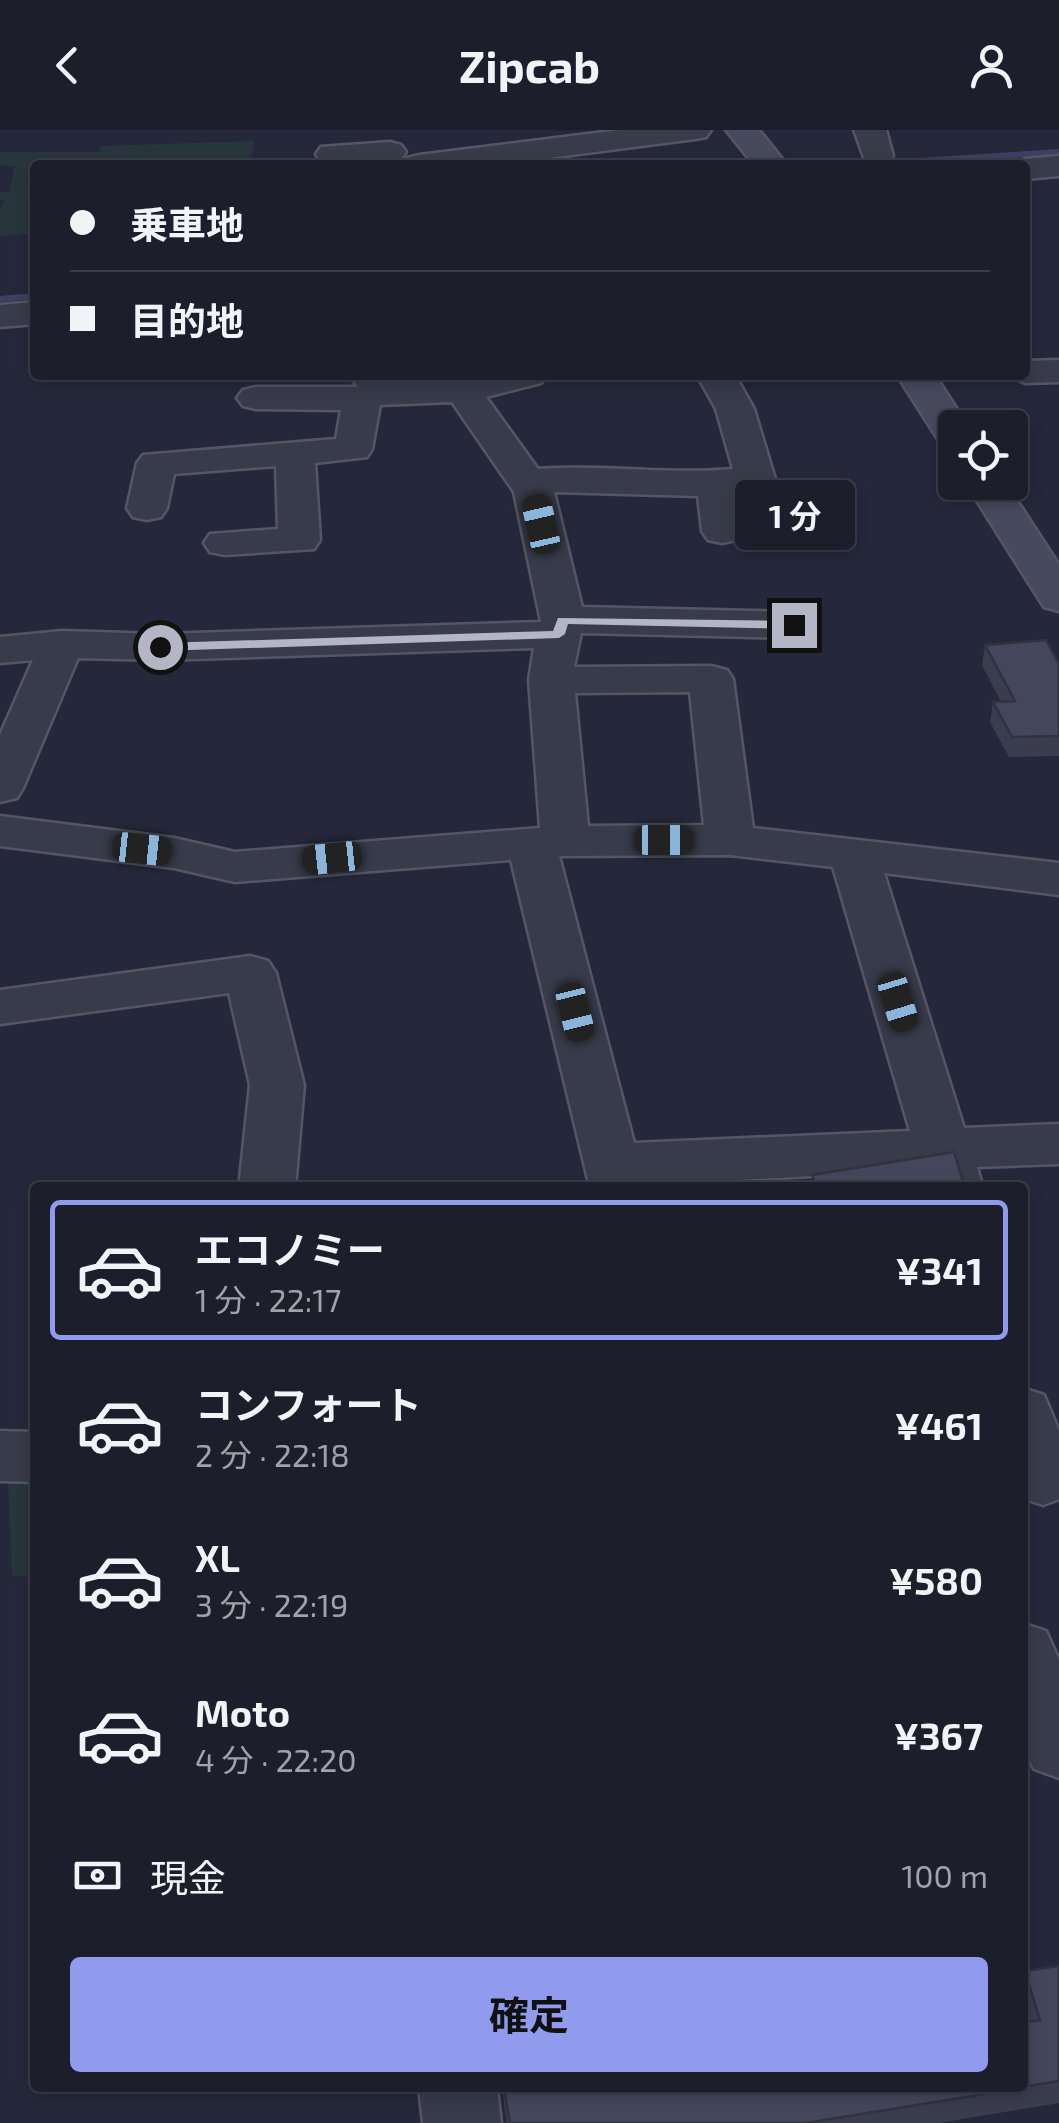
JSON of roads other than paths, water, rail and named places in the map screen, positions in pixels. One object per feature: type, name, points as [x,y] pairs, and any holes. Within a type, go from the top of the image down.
[{"type":"main road","points":[[742,130],[766,160]]},
{"type":"main road","points":[[921,380],[939,410]]},
{"type":"main road","points":[[997,500],[1058,595]]},
{"type":"street","points":[[332,154],[396,153],[695,130]]},
{"type":"street","points":[[1041,168],[1059,194]]},
{"type":"street","points":[[0,316],[30,313]]},
{"type":"street","points":[[1030,372],[1059,371]]},
{"type":"street","points":[[256,398],[370,388],[463,391],[508,380]]},
{"type":"street","points":[[526,482],[580,478],[682,486],[755,479],[734,409],[719,380]]},
{"type":"street","points":[[147,508],[157,464],[353,449],[370,388]]},
{"type":"street","points":[[463,391],[534,492],[561,627],[551,680],[548,842],[615,1176],[948,1168],[1059,1144]]},
{"type":"street","points":[[225,543],[299,540],[295,453]]},
{"type":"street","points":[[718,482],[722,531]]},
{"type":"street","points":[[0,650],[62,644],[160,647],[561,627],[794,625]]},
{"type":"street","points":[[0,788],[62,644]]},
{"type":"street","points":[[551,680],[710,679],[730,840]]},
{"type":"street","points":[[6,823],[235,867],[548,842],[730,840],[1059,879]]},
{"type":"street","points":[[854,856],[948,1168]]},
{"type":"street","points":[[0,1007],[250,973],[276,1085],[268,1182]]},
{"type":"street","points":[[1028,1432],[1042,1479]]},
{"type":"street","points":[[0,1456],[30,1458]]},
{"type":"street","points":[[1028,1667],[1059,1747]]},
{"type":"street","points":[[458,2092],[462,2123]]},
{"type":"waterway","points":[[934,160],[1059,152]]},
{"type":"waterway","points":[[0,299],[30,296]]}]
